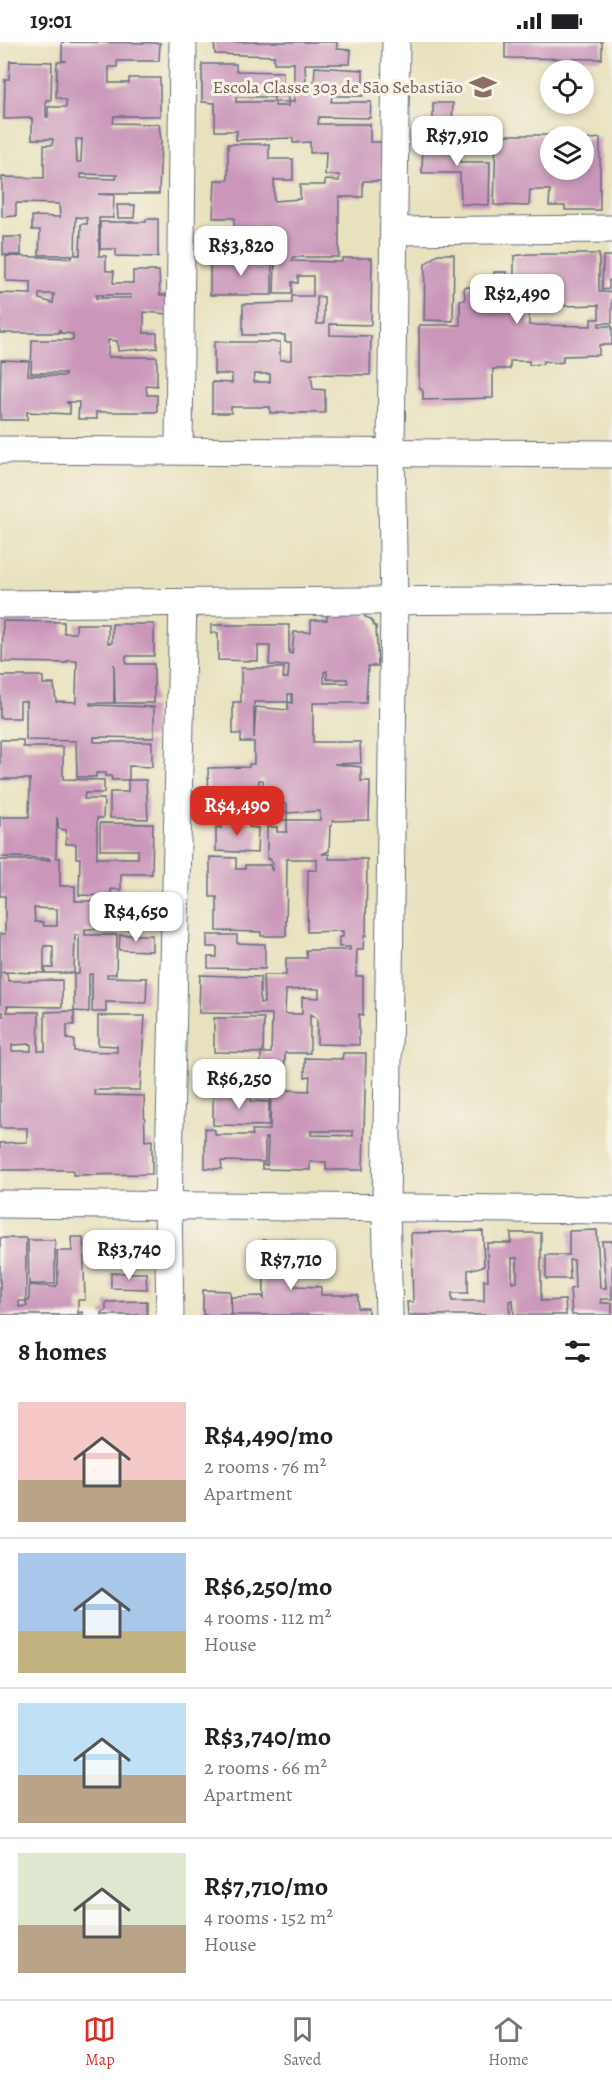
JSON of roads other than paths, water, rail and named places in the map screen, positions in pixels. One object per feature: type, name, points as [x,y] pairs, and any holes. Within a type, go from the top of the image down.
[{"type":"street","points":[[178,450],[183,42]]},
{"type":"street","points":[[389,1315],[386,1210],[394,602],[392,451],[396,42]]},
{"type":"street","points":[[394,231],[612,228]]},
{"type":"street","points":[[0,450],[612,454]]},
{"type":"street","points":[[0,604],[612,599]]},
{"type":"street","points":[[170,1315],[168,1205],[183,604]]},
{"type":"street","points":[[0,1204],[386,1210],[612,1210]]},
{"type":"place","name":"Escola Classe 303 de São Sebastião","points":[[483,87]]}]
